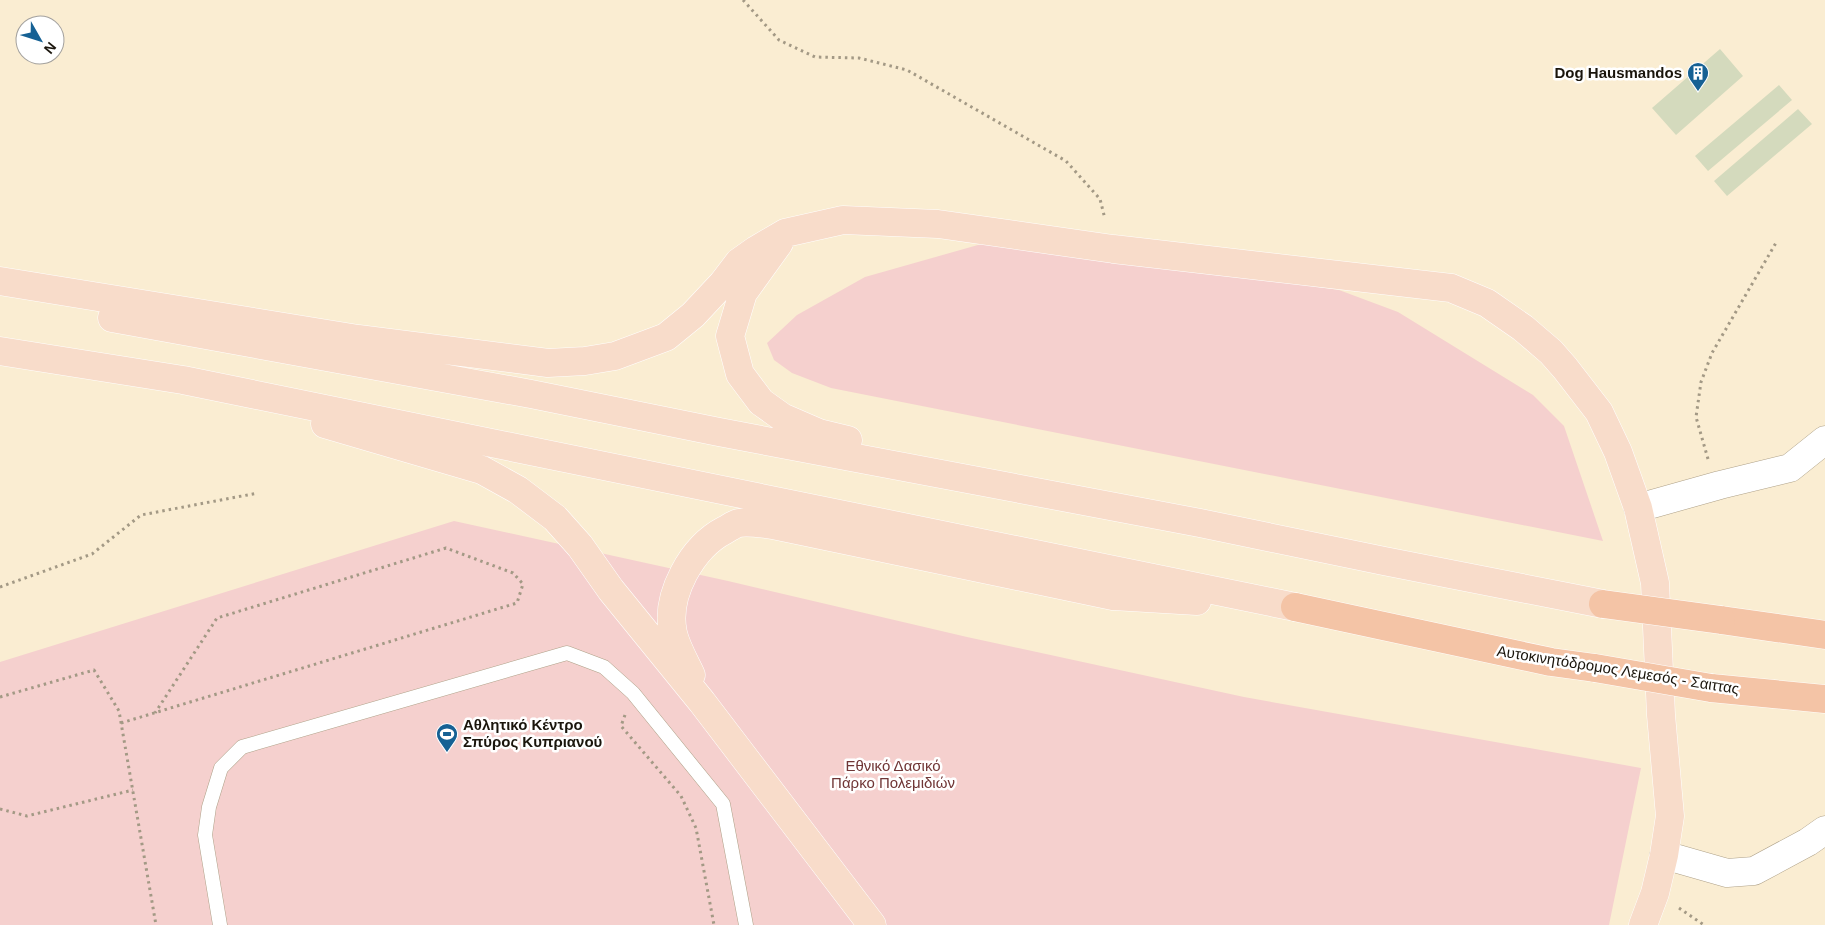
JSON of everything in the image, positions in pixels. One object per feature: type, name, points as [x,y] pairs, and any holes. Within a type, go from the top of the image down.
[{"type":"highway","points":[[1603,604],[1825,635]]},
{"type":"highway","name":"Αυτοκινητόδρομος Λεμεσός - Σαιττας","points":[[1295,607],[1551,662],[1711,688],[1825,699]]},
{"type":"main road","points":[[0,281],[358,339],[548,363],[576,362],[615,356],[666,337],[693,315],[723,283],[739,262],[756,250],[785,233],[844,220],[938,224],[1113,249],[1451,288],[1487,303],[1523,328],[1551,352],[1599,412],[1618,452],[1638,508],[1655,583],[1661,716],[1670,816],[1664,855],[1655,893],[1643,925]]},
{"type":"main road","points":[[785,233],[743,293],[730,336],[740,374],[761,402],[782,417],[819,433],[1200,523]]},
{"type":"main road","points":[[0,297],[531,394],[728,434],[1200,523],[1603,604]]},
{"type":"main road","points":[[0,351],[183,380],[1295,607]]},
{"type":"main road","points":[[183,380],[378,441],[482,470],[518,490],[555,518],[580,546],[611,590],[702,702],[872,925]]},
{"type":"main road","points":[[702,702],[673,633],[673,607],[678,583],[688,565],[703,546],[718,534],[738,523],[773,524],[1113,596],[1295,607]]},
{"type":"street","points":[[1638,508],[1790,468],[1825,440]]},
{"type":"street","points":[[1664,855],[1727,873],[1754,871],[1808,842],[1825,830]]},
{"type":"lane","points":[[220,925],[205,835],[209,807],[221,768],[242,747],[567,653],[604,667],[633,693],[723,804],[746,925]]},
{"type":"path","points":[[744,0],[779,40],[815,57],[859,58],[907,70],[1066,161],[1100,199],[1113,249]]},
{"type":"path","points":[[1720,485],[1705,451],[1696,417],[1702,382],[1712,353],[1777,241]]},
{"type":"path","points":[[0,587],[92,554],[141,515],[258,493]]},
{"type":"path","points":[[121,723],[155,713],[517,603],[523,584],[513,573],[446,548],[217,618],[155,713]]},
{"type":"path","points":[[0,697],[94,670],[119,711],[156,925]]},
{"type":"path","points":[[633,693],[621,726],[681,796],[696,828],[714,925]]},
{"type":"path","points":[[0,809],[27,816],[133,790]]},
{"type":"green space","points":[[992,241],[1339,290],[1398,312],[1533,395],[1564,426],[1603,541],[831,388],[792,373],[774,360],[767,343],[797,315],[865,277]]},
{"type":"green space","name":"Εθνικό Δασικό Πάρκο Πολεμιδιών","points":[[454,521],[728,581],[967,637],[1244,697],[1641,768],[1609,925],[0,925],[0,662]]},
{"type":"building","name":"Dog Hausmandos","points":[[1720,49],[1743,76],[1676,135],[1652,108]]},
{"type":"building","points":[[1779,85],[1792,100],[1708,171],[1695,156]]},
{"type":"building","points":[[1798,109],[1812,124],[1727,196],[1714,181]]},
{"type":"place","name":"Dog Hausmandos","points":[[1698,92]]},
{"type":"place","name":"Αθλητικό Κέντρο Σπύρος Κυπριανού","points":[[447,753]]}]
